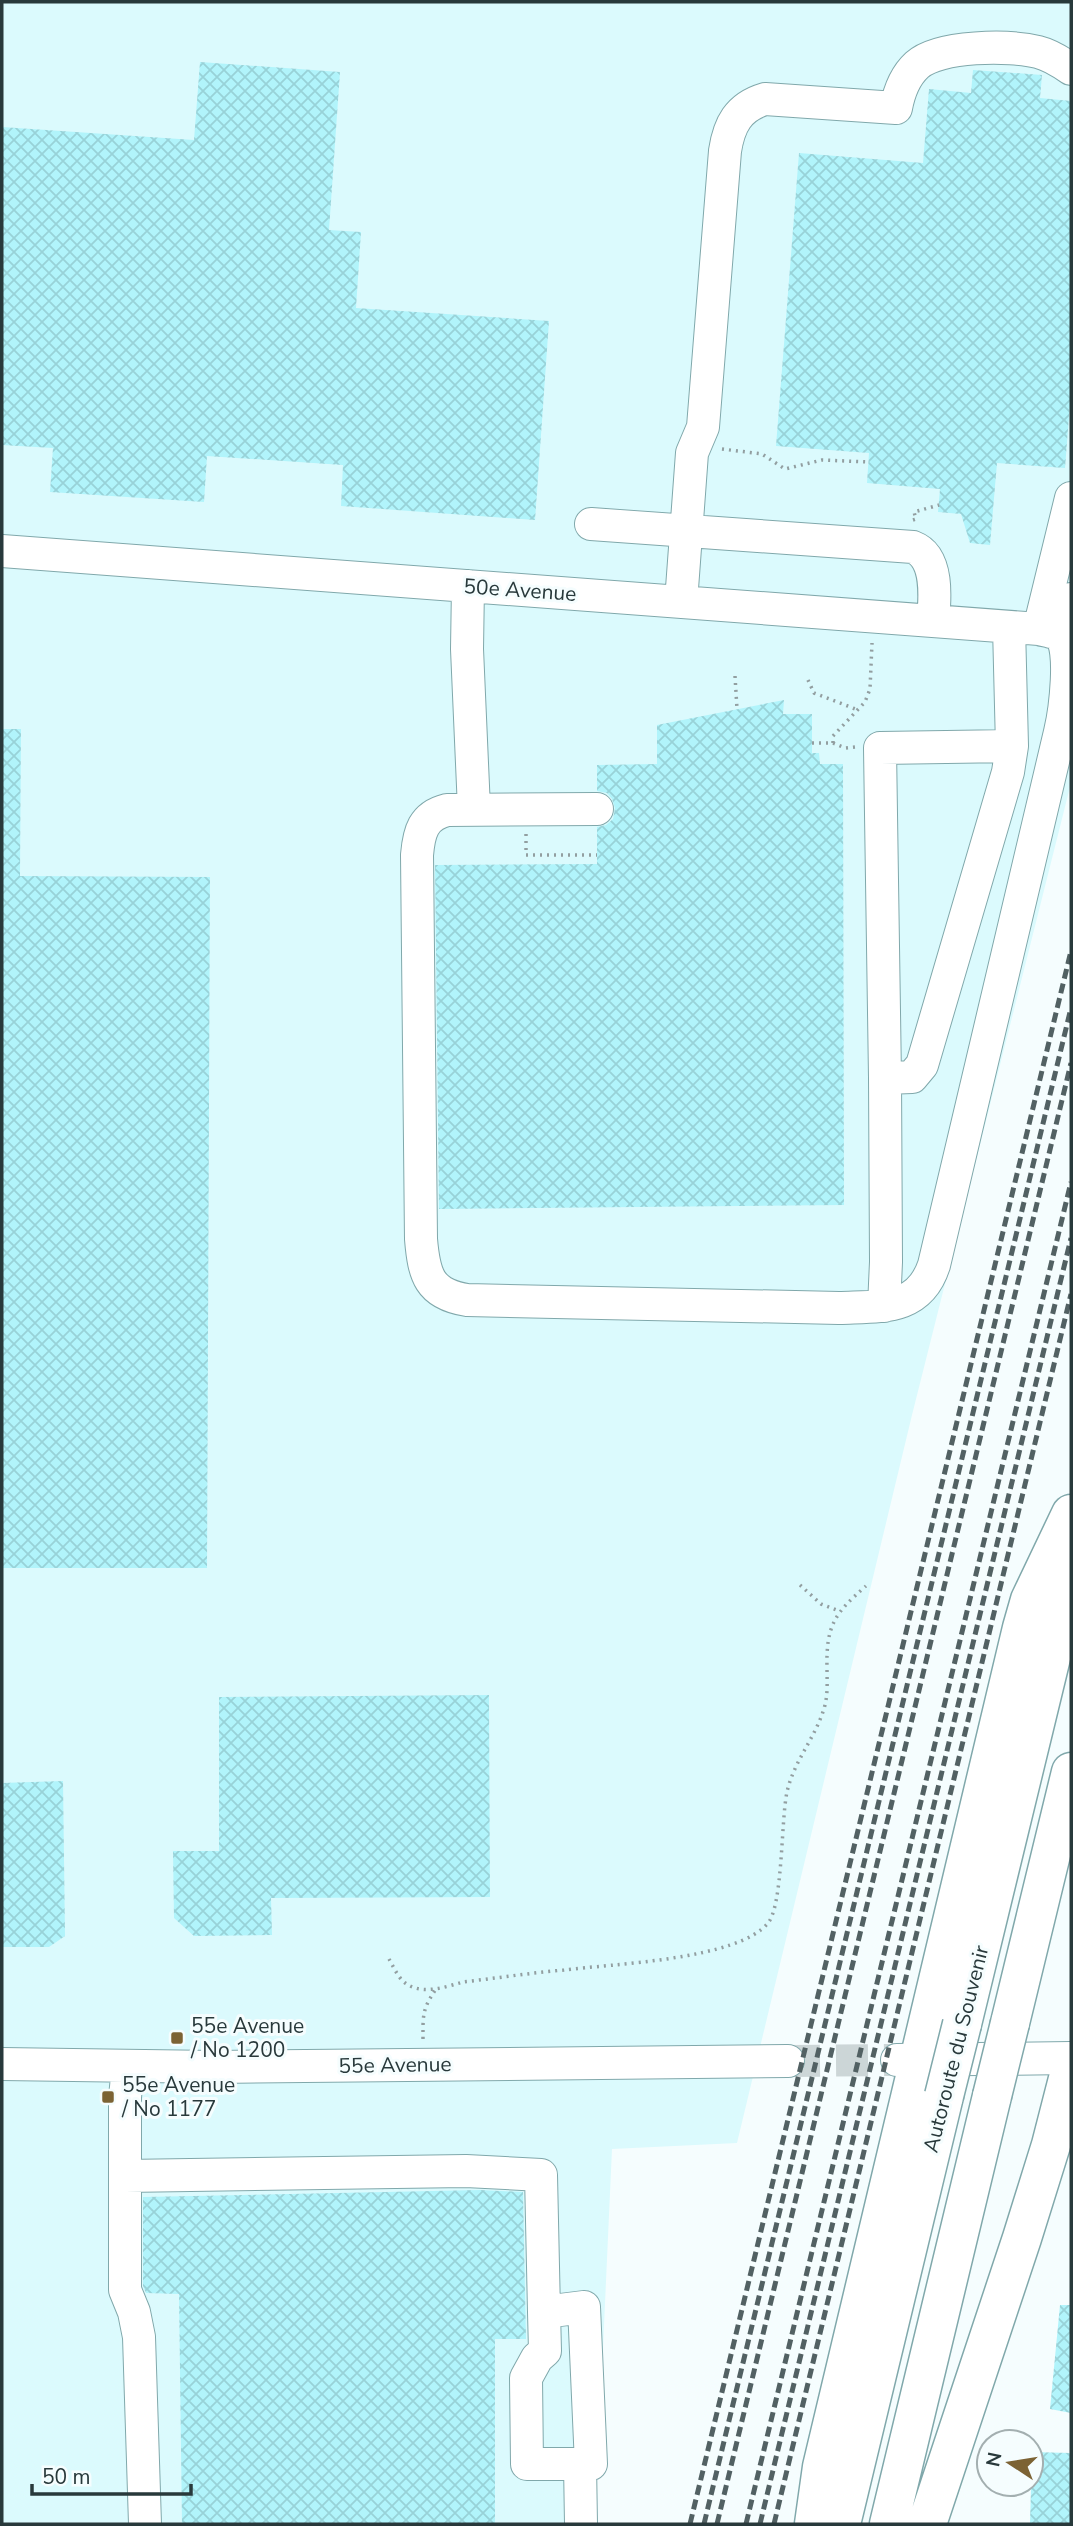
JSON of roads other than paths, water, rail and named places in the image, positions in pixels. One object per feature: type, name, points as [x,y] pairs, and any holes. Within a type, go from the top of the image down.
[{"type":"highway","points":[[814,2524],[822,2467],[909,2059],[1030,1600],[1071,1514]]},
{"type":"highway","name":"Autoroute du Souvenir","points":[[841,2524],[1071,1575]]},
{"type":"highway","points":[[889,2524],[1071,1772]]},
{"type":"highway","points":[[927,2524],[1051,2146],[1071,2067]]},
{"type":"street","points":[[681,601],[692,453],[704,427],[725,151],[733,122],[753,103],[765,99],[896,108],[898,95],[908,74],[919,63],[938,54],[1023,49],[1041,52],[1071,69]]},
{"type":"street","points":[[885,1078],[912,1077],[922,1065],[1008,772],[1033,629],[1071,498]]},
{"type":"street","points":[[592,524],[913,547],[925,554],[930,565],[934,594],[933,621]]},
{"type":"street","name":"50e Avenue","points":[[2,551],[1033,629]]},
{"type":"street","points":[[468,586],[467,649],[474,809]]},
{"type":"street","points":[[1033,629],[1066,613],[1071,599]]},
{"type":"street","points":[[597,809],[474,809],[436,813],[421,828],[418,841],[421,1239],[425,1268],[436,1289],[456,1298],[494,1301],[839,1308],[884,1306],[909,1299],[925,1286],[934,1265],[1062,725],[1070,677],[1068,644],[1061,635],[1033,629]]},
{"type":"street","points":[[884,1306],[885,1078],[880,748],[1012,746]]},
{"type":"street","points":[[909,2059],[1071,2058]]},
{"type":"street","name":"55e Avenue","points":[[2,2064],[128,2067],[788,2061]]},
{"type":"street","points":[[128,2067],[125,2290],[134,2312],[139,2337],[145,2524]]},
{"type":"street","points":[[125,2176],[466,2171],[541,2175],[544,2312],[545,2351],[537,2358],[526,2378],[527,2464],[591,2464],[583,2307],[544,2312]]},
{"type":"street","points":[[580,2464],[581,2524]]},
{"type":"tunnel","points":[[788,2061],[897,2060]]},
{"type":"railway","points":[[690,2524],[1071,951]]},
{"type":"railway","points":[[704,2524],[1071,1008]]},
{"type":"railway","points":[[717,2524],[1071,1063]]},
{"type":"railway","points":[[746,2524],[1071,1182]]},
{"type":"railway","points":[[760,2524],[1071,1238]]},
{"type":"railway","points":[[774,2524],[1071,1294]]},
{"type":"place","name":"55e Avenue / No 1200","points":[[177,2038]]},
{"type":"place","name":"55e Avenue / No 1177","points":[[108,2097]]}]
